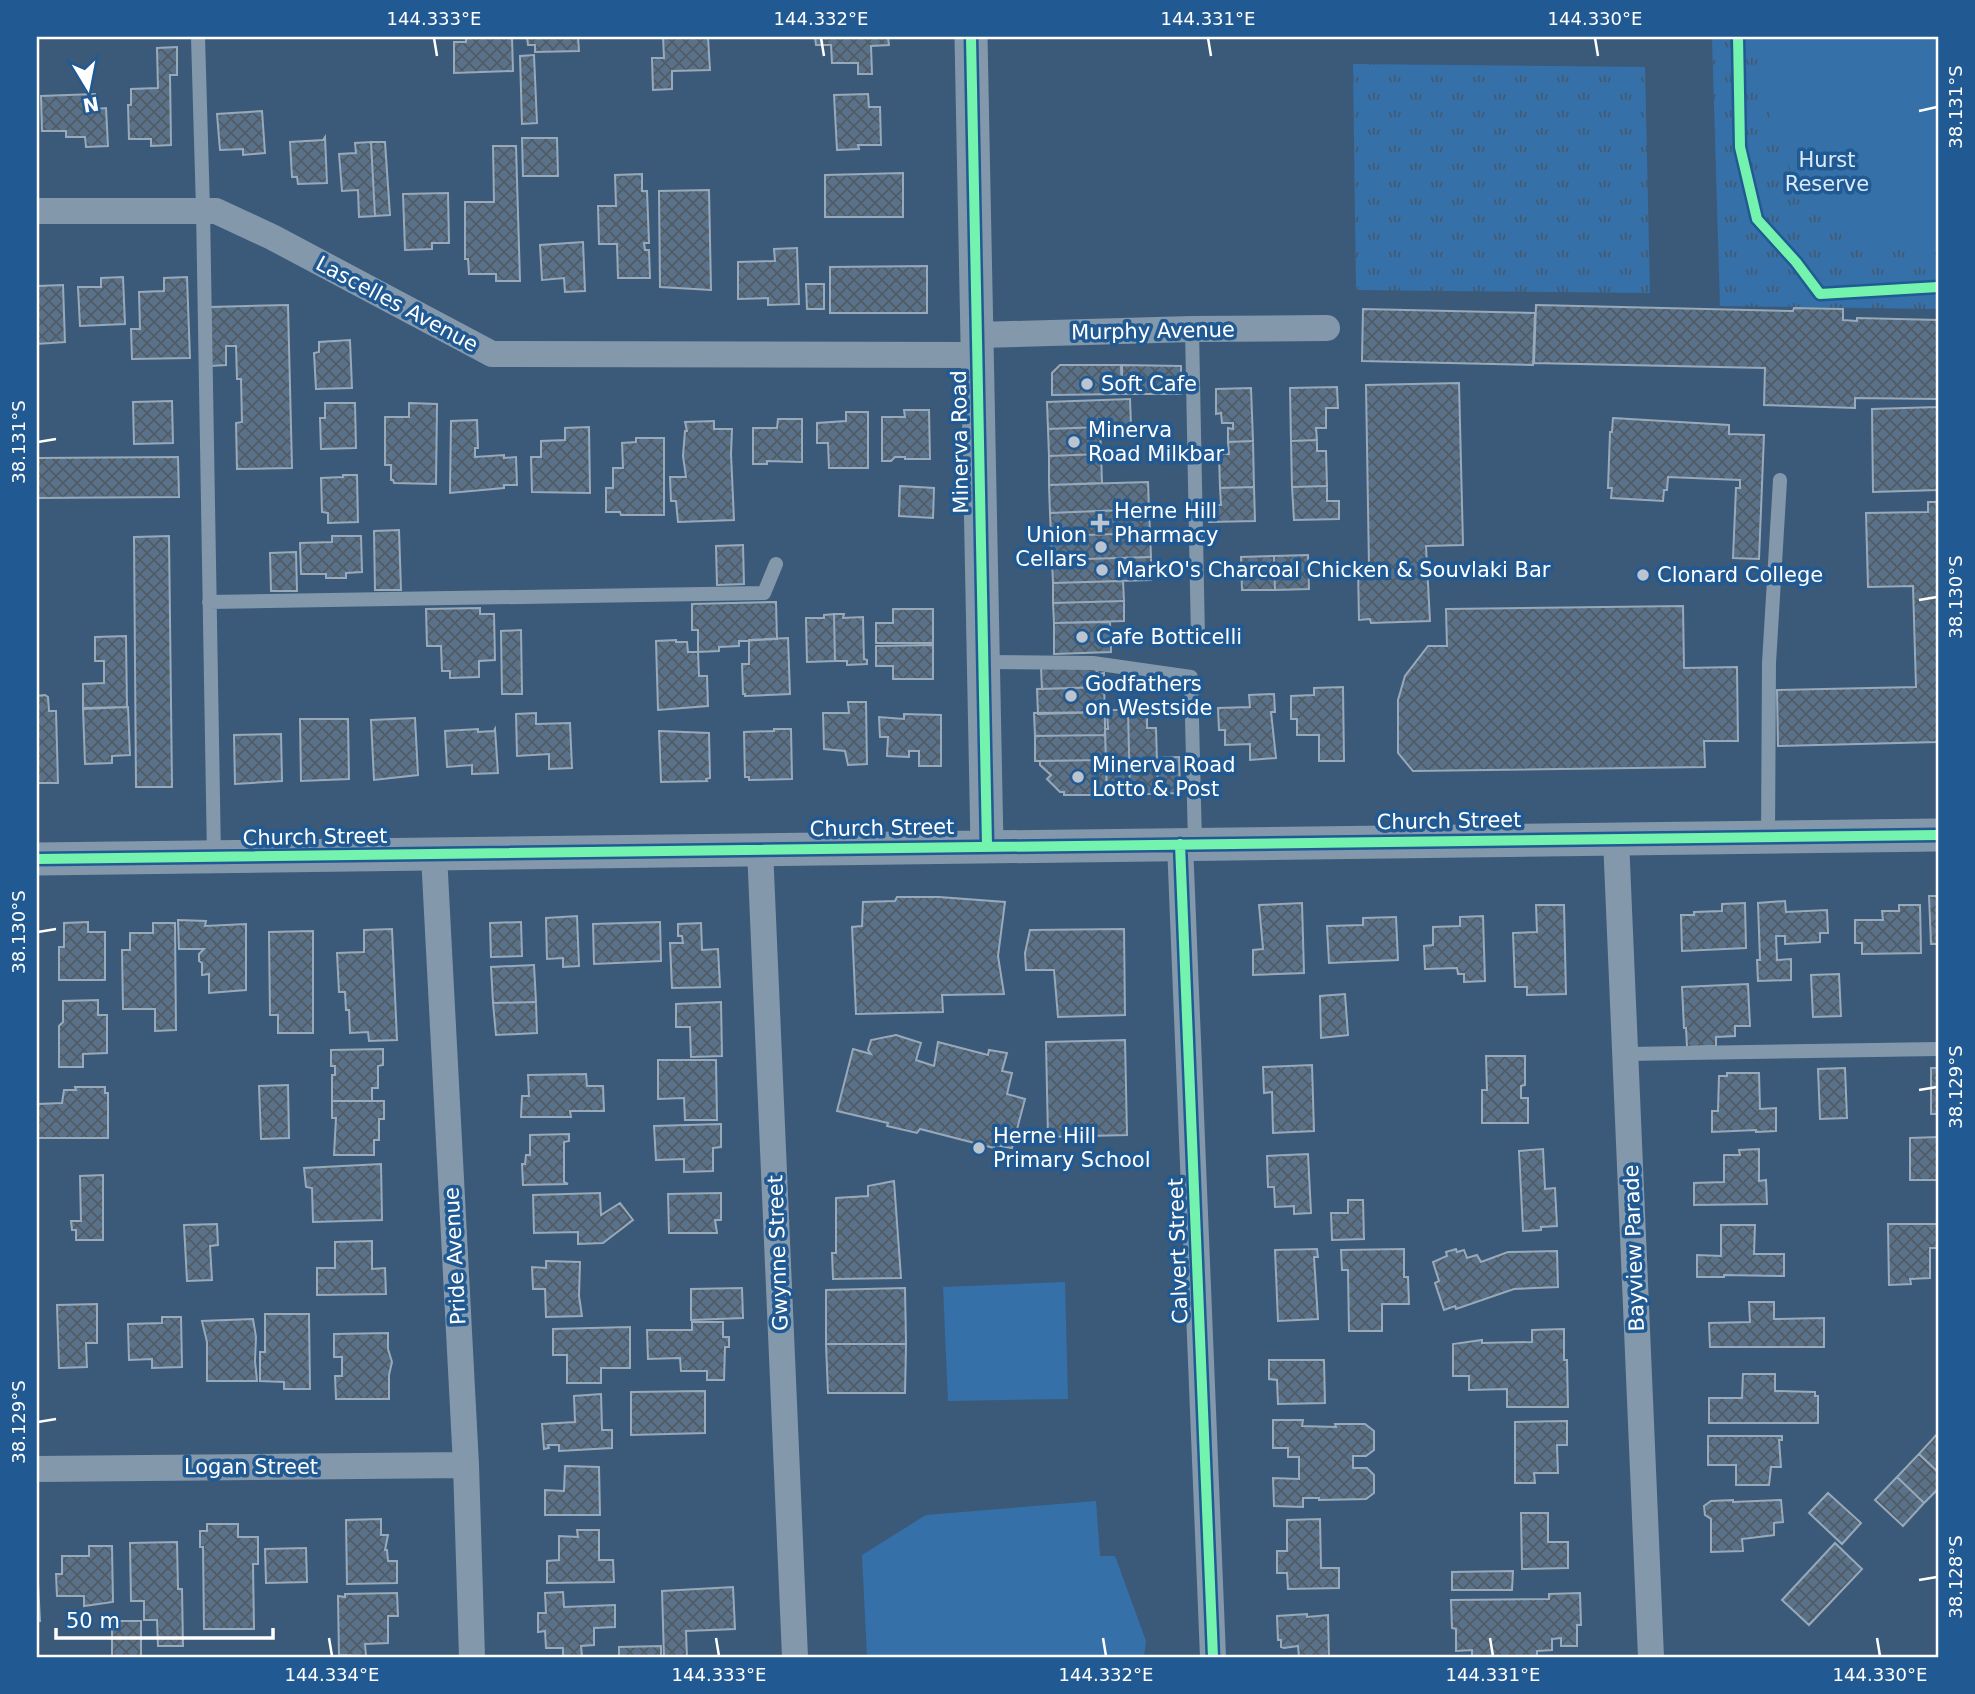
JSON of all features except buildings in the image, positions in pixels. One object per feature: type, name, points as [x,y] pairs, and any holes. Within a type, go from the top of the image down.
[{"type":"street","name":"Minerva Road","points":[[971,37],[987,846]]},
{"type":"street","name":"Lascelles Avenue","points":[[37,211],[216,211],[272,237],[492,354],[978,345]]},
{"type":"street","name":"Murphy Avenue","points":[[978,345],[1192,329],[1327,328]]},
{"type":"street","name":"Church Street","points":[[37,859],[1938,835]]},
{"type":"street","name":"Bayview Parade","points":[[1616,839],[1651,1657]]},
{"type":"street","name":"Calvert Street","points":[[1187,843],[1213,1657]]},
{"type":"street","name":"Gwynne Street","points":[[760,849],[795,1657]]},
{"type":"street","name":"Pride Avenue","points":[[434,855],[466,1465],[472,1657]]},
{"type":"street","name":"Logan Street","points":[[37,1469],[466,1465]]},
{"type":"lane","points":[[198,37],[214,857]]},
{"type":"lane","points":[[1192,329],[1198,639]]},
{"type":"lane","points":[[1768,837],[1769,663],[1780,480]]},
{"type":"lane","points":[[209,602],[764,593],[776,564]]},
{"type":"lane","points":[[984,662],[1093,663],[1191,677],[1187,843]]},
{"type":"lane","points":[[1627,1054],[1938,1049]]},
{"type":"green space","name":"Hurst Reserve","points":[[1712,37],[1938,37],[1938,309],[1720,306]]},
{"type":"green space","points":[[1759,37],[1938,37],[1938,247],[1873,250],[1829,214],[1799,183],[1784,156],[1772,123],[1762,72]]},
{"type":"green space","points":[[1353,64],[1645,67],[1650,293],[1356,290]]},
{"type":"green space","points":[[1065,1282],[1068,1399],[948,1401],[943,1287]]},
{"type":"green space","points":[[1096,1501],[1100,1556],[1115,1556],[1146,1641],[1144,1657],[867,1657],[862,1555],[926,1515]]},
{"type":"cycle path","points":[[971,37],[987,846]]},
{"type":"cycle path","points":[[1738,37],[1740,147],[1757,219],[1796,262],[1820,294],[1938,287]]},
{"type":"cycle path","points":[[37,859],[1938,835]]},
{"type":"cycle path","points":[[1180,844],[1213,1657]]},
{"type":"place","name":"Soft Cafe","points":[[1087,384]]},
{"type":"place","name":"Minerva Road Milkbar","points":[[1074,442]]},
{"type":"place","name":"Herne Hill Pharmacy","points":[[1100,523]]},
{"type":"place","name":"Union Cellars","points":[[1101,547]]},
{"type":"place","name":"MarkO's Charcoal Chicken & Souvlaki Bar","points":[[1102,570]]},
{"type":"place","name":"Clonard College","points":[[1643,575]]},
{"type":"place","name":"Cafe Botticelli","points":[[1082,637]]},
{"type":"place","name":"Godfathers on Westside","points":[[1071,696]]},
{"type":"place","name":"Minerva Road Lotto & Post","points":[[1078,777]]},
{"type":"place","name":"Herne Hill Primary School","points":[[979,1148]]}]
